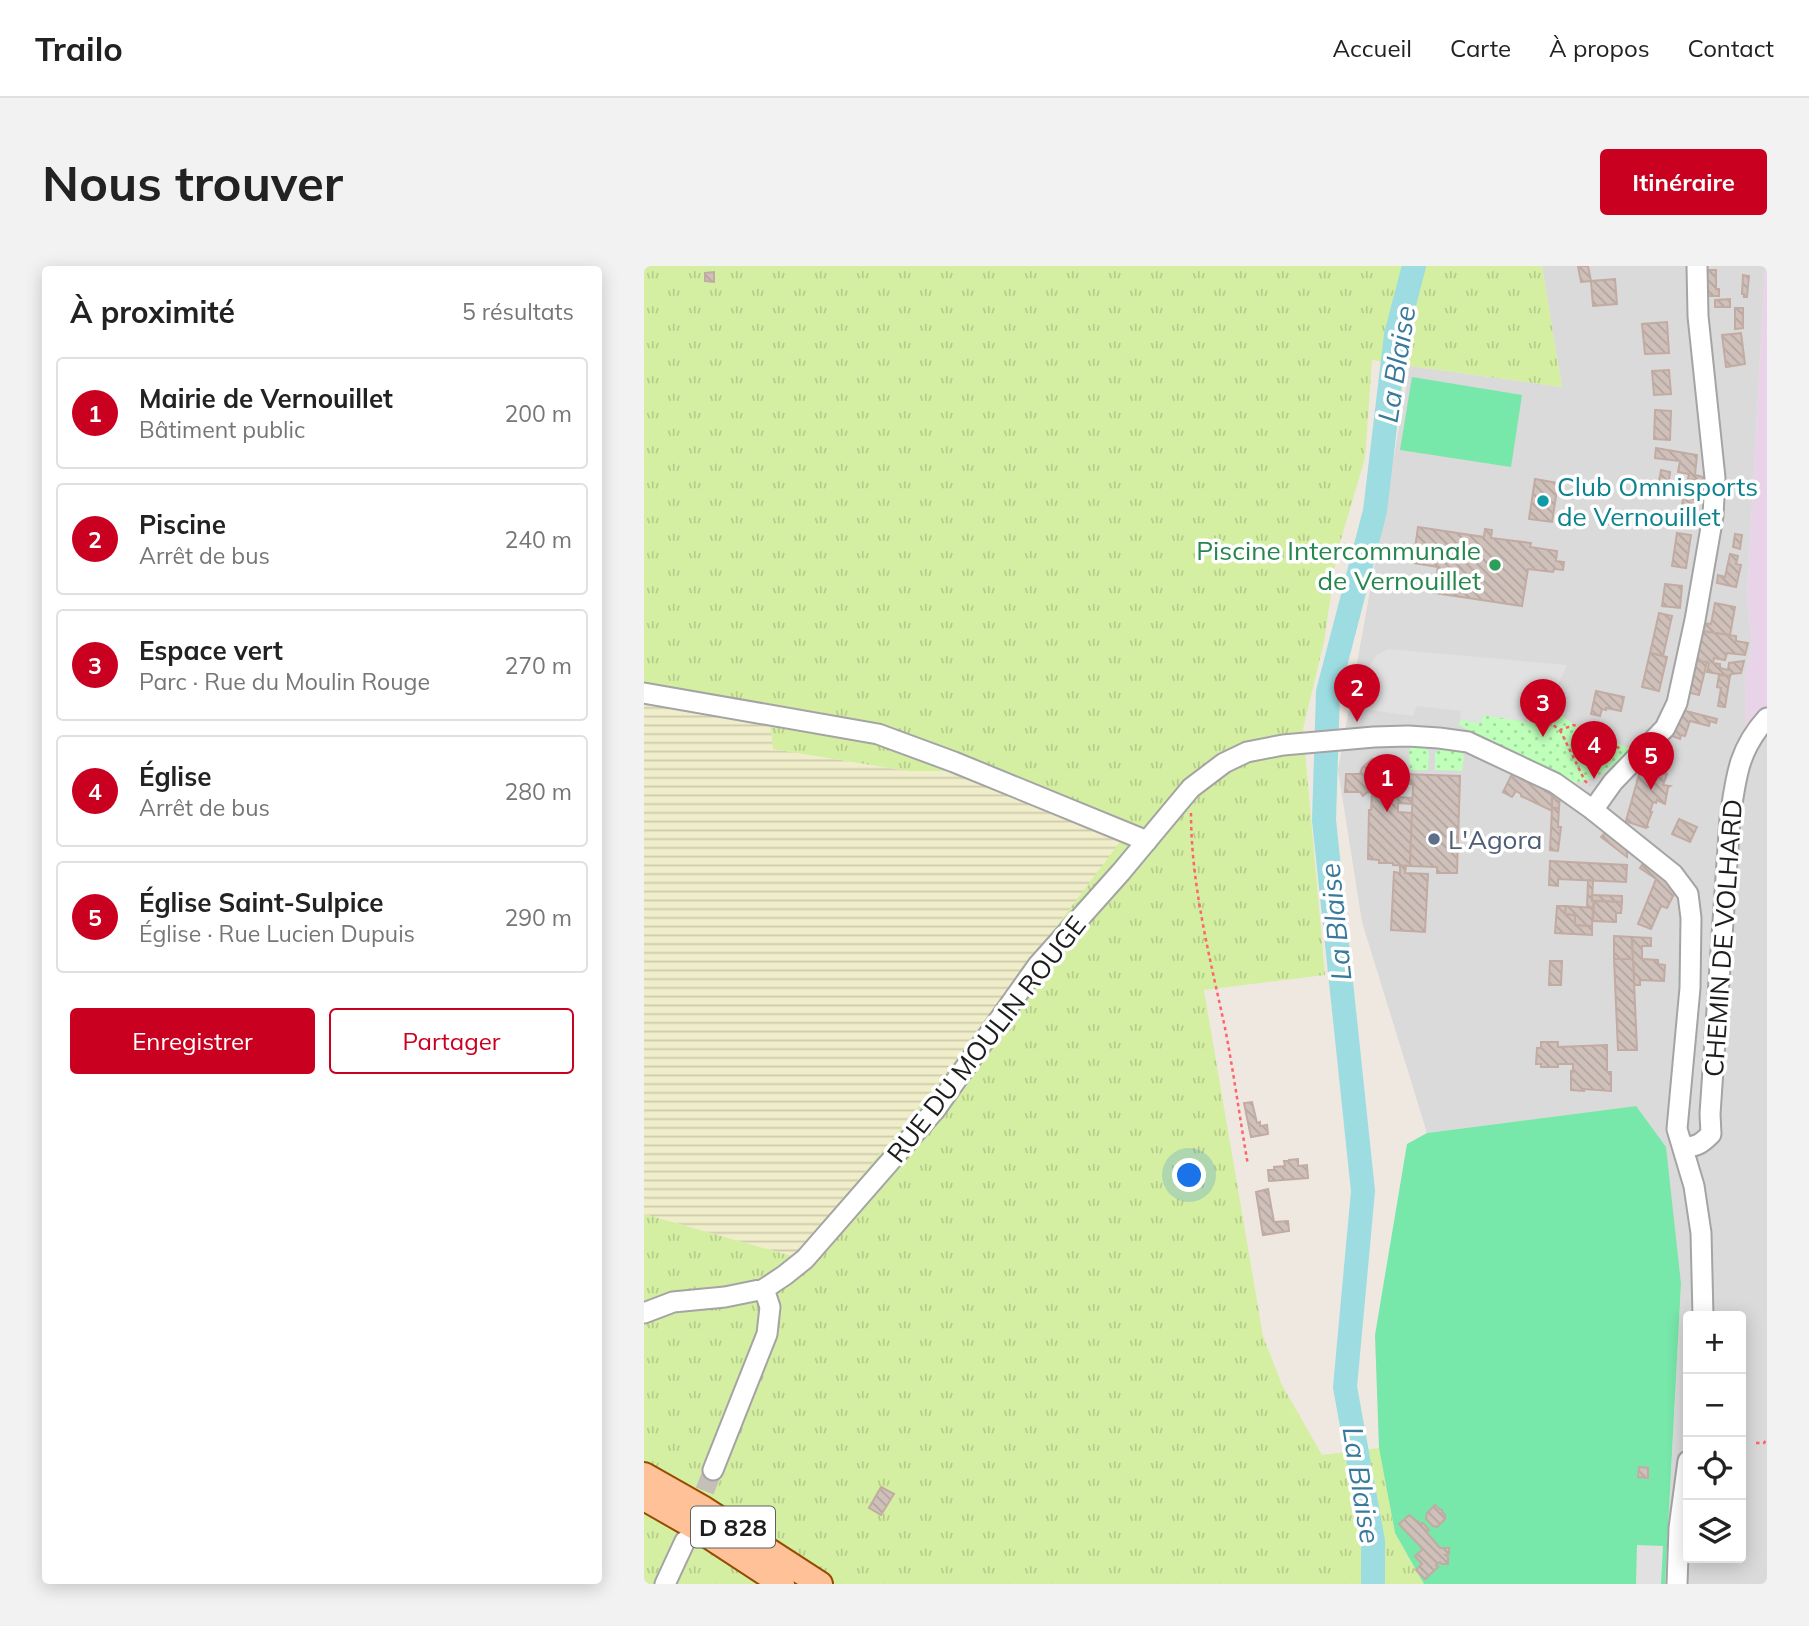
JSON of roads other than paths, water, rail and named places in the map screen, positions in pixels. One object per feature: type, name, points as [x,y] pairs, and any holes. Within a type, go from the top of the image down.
[{"type":"main road","name":"D 828","points":[[644,1475],[704,1508],[820,1584]]},
{"type":"main road","name":"D 828","points":[[644,1498],[695,1527],[782,1584]]},
{"type":"street","points":[[1599,803],[1613,782],[1665,728],[1677,703],[1695,620],[1713,516],[1715,478],[1698,316],[1697,266]]},
{"type":"street","points":[[644,693],[878,734],[1147,841]]},
{"type":"street","name":"CHEMIN DE VOLHARD","points":[[1683,1146],[1692,1147],[1703,1143],[1711,1134],[1710,1114],[1730,818],[1743,753],[1767,718]]},
{"type":"street","name":"RUE DU MOULIN ROUGE","points":[[644,1312],[673,1301],[724,1297],[764,1289],[805,1259],[935,1110],[1038,965],[1191,788],[1224,763],[1247,752],[1283,745],[1408,736],[1439,738],[1468,742],[1599,803]]},
{"type":"street","name":"CHEMIN DE VOLHARD","points":[[1599,803],[1673,874],[1688,894],[1691,918],[1690,988],[1678,1129],[1694,1186],[1701,1233],[1703,1311]]},
{"type":"street","points":[[713,1470],[767,1334],[770,1307],[764,1289]]},
{"type":"street","points":[[1677,1584],[1683,1498]]},
{"type":"street","points":[[665,1584],[685,1541]]},
{"type":"waterway","name":"La Blaise","points":[[1373,1584],[1373,1541],[1345,1387],[1363,1191],[1324,820],[1328,692],[1375,511],[1396,335],[1414,266]]},
{"type":"tunnel","points":[[694,1518],[713,1470]]},
{"type":"place","name":"Club Omnisports de Vernouillet","points":[[1543,501]]},
{"type":"place","name":"Piscine Intercommunale de Vernouillet","points":[[1495,565]]},
{"type":"place","name":"Piscine","points":[[1357,722]]},
{"type":"place","name":"Espace vert","points":[[1543,737]]},
{"type":"place","name":"Église","points":[[1594,779]]},
{"type":"place","name":"Église Saint-Sulpice","points":[[1651,790]]},
{"type":"place","name":"Mairie de Vernouillet","points":[[1387,812]]},
{"type":"place","name":"L'Agora","points":[[1434,839]]}]
